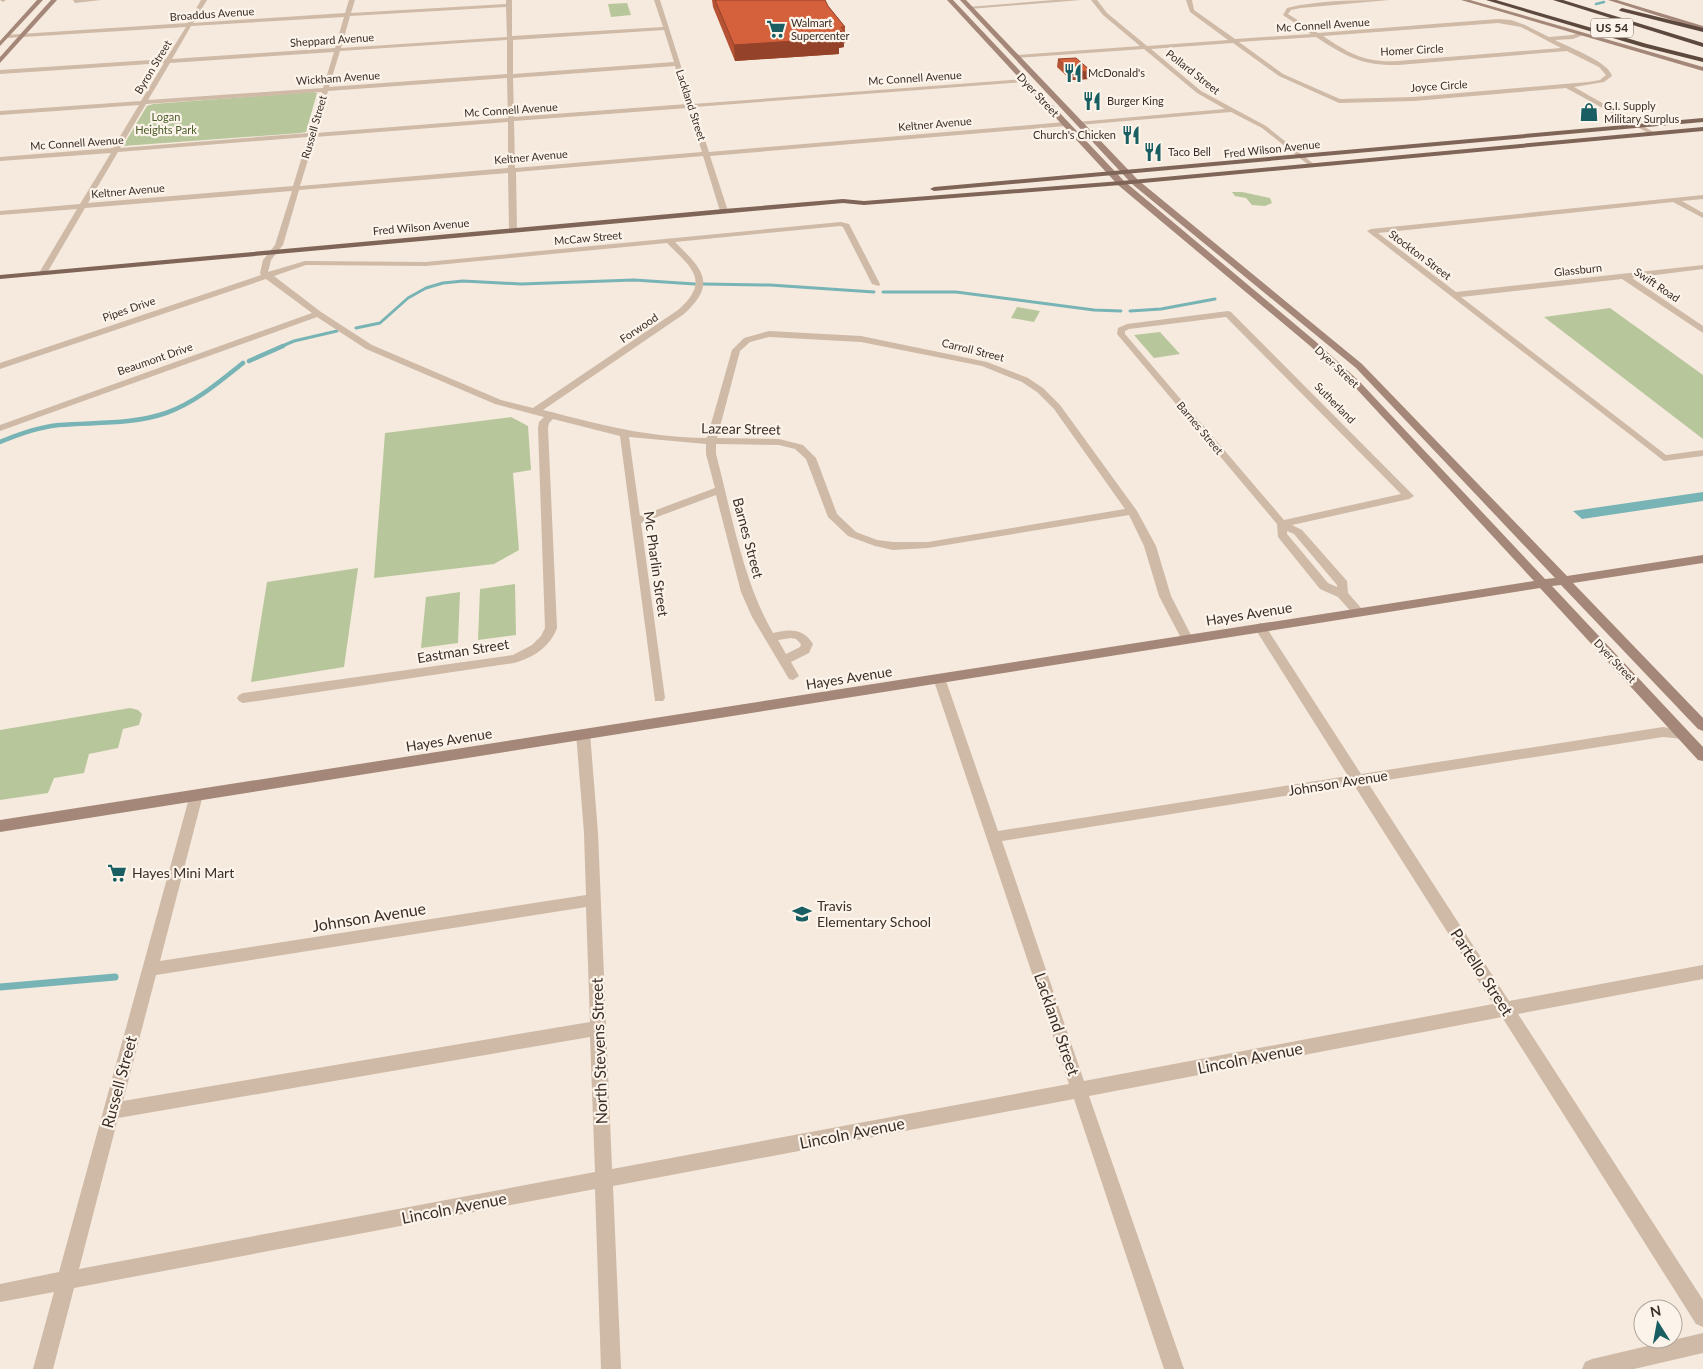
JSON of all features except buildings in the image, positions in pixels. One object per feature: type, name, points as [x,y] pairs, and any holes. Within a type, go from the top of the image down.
[{"type":"highway","points":[[1489,0],[1645,46],[1703,58]]},
{"type":"highway","points":[[1496,0],[1636,50]]},
{"type":"highway","name":"US 54","points":[[1556,0],[1703,45]]},
{"type":"highway","points":[[1604,6],[1703,29]]},
{"type":"highway","name":"US 54","points":[[1577,17],[1703,58]]},
{"type":"highway","points":[[1625,21],[1703,36]]},
{"type":"main road","points":[[0,44],[40,0]]},
{"type":"main road","points":[[0,61],[54,0]]},
{"type":"main road","name":"Dyer Street","points":[[950,0],[1121,183],[1342,369],[1703,756]]},
{"type":"main road","name":"Dyer Street","points":[[963,0],[1135,182],[1359,366],[1703,726]]},
{"type":"main road","points":[[1464,0],[1703,70]]},
{"type":"main road","points":[[1611,0],[1703,29]]},
{"type":"main road","points":[[957,8],[965,9],[974,17],[982,20]]},
{"type":"main road","points":[[993,46],[999,48],[1007,55],[1017,57]]},
{"type":"main road","points":[[1023,80],[1032,80],[1039,87],[1049,92]]},
{"type":"main road","points":[[1054,112],[1070,122],[1079,123]]},
{"type":"main road","name":"Fred Wilson Avenue","points":[[843,201],[860,196],[1113,175],[1703,120]]},
{"type":"main road","name":"Fred Wilson Avenue","points":[[0,277],[843,201],[864,203],[1135,182],[1703,129]]},
{"type":"main road","name":"Hayes Avenue","points":[[0,826],[582,733],[1703,559]]},
{"type":"street","points":[[75,1],[98,0]]},
{"type":"street","name":"Byron Street","points":[[42,273],[204,0]]},
{"type":"street","name":"Russell Street","points":[[267,275],[264,273],[267,260],[280,245],[352,0]]},
{"type":"street","name":"Lackland Street","points":[[657,0],[724,211]]},
{"type":"street","points":[[970,7],[1078,0]]},
{"type":"street","name":"Pollard Street","points":[[1094,0],[1099,8],[1199,92],[1264,127],[1313,166]]},
{"type":"street","name":"Joyce Circle","points":[[1189,0],[1192,11],[1281,75],[1339,101],[1414,99],[1567,86],[1596,83],[1606,79],[1609,74],[1601,66],[1511,22]]},
{"type":"street","name":"Homer Circle","points":[[1386,0],[1301,6],[1287,11],[1286,14],[1350,56],[1377,62],[1398,63],[1567,49]]},
{"type":"street","name":"Broaddus Avenue","points":[[7,36],[347,15],[509,2]]},
{"type":"street","points":[[509,2],[513,230]]},
{"type":"street","name":"Mc Connell Avenue","points":[[1017,57],[1498,21],[1511,22]]},
{"type":"street","name":"Sheppard Avenue","points":[[0,72],[666,28]]},
{"type":"street","points":[[1547,39],[1573,37],[1581,34]]},
{"type":"street","name":"Wickham Avenue","points":[[0,113],[677,64]]},
{"type":"street","name":"Mc Connell Avenue","points":[[0,159],[1023,80]]},
{"type":"street","points":[[1567,86],[1654,134]]},
{"type":"street","points":[[1079,123],[1232,110]]},
{"type":"street","name":"Keltner Avenue","points":[[0,214],[1064,124]]},
{"type":"street","name":"Stockton Street","points":[[1703,196],[1371,231],[1664,458],[1703,453]]},
{"type":"street","points":[[1674,200],[1703,216]]},
{"type":"street","name":"McCaw Street","points":[[267,275],[305,263],[415,264],[844,225],[876,284]]},
{"type":"street","name":"Forwood","points":[[534,412],[693,302],[698,293],[700,275],[696,268],[669,241]]},
{"type":"street","name":"Glassburn","points":[[1455,295],[1703,267]]},
{"type":"street","name":"Lazear Street","points":[[267,275],[318,314],[381,353],[498,402],[625,434],[712,442],[779,442],[799,447],[811,458],[832,515],[852,534],[875,543],[893,546],[928,545],[1132,512]]},
{"type":"street","name":"Pipes Drive","points":[[0,366],[267,275]]},
{"type":"street","name":"Swift Road","points":[[1624,276],[1703,330]]},
{"type":"street","name":"Beaumont Drive","points":[[0,428],[318,314]]},
{"type":"street","name":"Sutherland","points":[[1120,331],[1128,326],[1228,314],[1410,496],[1325,512],[1282,524]]},
{"type":"street","name":"Barnes Street","points":[[1120,331],[1122,336],[1282,524],[1298,532],[1343,584],[1342,594],[1358,612]]},
{"type":"street","name":"Carroll Street","points":[[712,442],[734,353],[743,342],[763,335],[782,333],[871,340],[984,364],[1017,376],[1040,390],[1057,407],[1132,512],[1150,546],[1165,596],[1187,639]]},
{"type":"street","name":"Eastman Street","points":[[243,698],[514,659],[524,656],[543,642],[551,628],[543,428],[544,422],[551,416]]},
{"type":"street","name":"Mc Pharlin Street","points":[[625,434],[624,441],[659,698]]},
{"type":"street","name":"Barnes Street","points":[[712,442],[712,459],[719,490],[747,592],[792,676]]},
{"type":"street","points":[[635,520],[719,490]]},
{"type":"street","name":"Partello Street","points":[[1260,627],[1703,1317]]},
{"type":"street","points":[[770,638],[790,634],[797,635],[805,640],[807,644],[805,650],[783,660]]},
{"type":"street","name":"Lackland Street","points":[[939,678],[1174,1369]]},
{"type":"street","name":"Johnson Avenue","points":[[993,836],[1662,732],[1683,734]]},
{"type":"street","name":"North Stevens Street","points":[[582,733],[590,833],[611,1369]]},
{"type":"street","name":"Russell Street","points":[[43,1369],[196,795]]},
{"type":"street","name":"Johnson Avenue","points":[[150,969],[593,900]]},
{"type":"street","name":"Lincoln Avenue","points":[[0,1293],[1703,972]]},
{"type":"street","points":[[112,1111],[598,1028]]},
{"type":"street","points":[[1592,1369],[1703,1343]]},
{"type":"green space","points":[[627,3],[631,15],[611,17],[608,4]]},
{"type":"green space","name":"Logan Heights Park","points":[[317,93],[306,132],[123,146],[147,106],[153,104]]},
{"type":"green space","points":[[1232,192],[1242,192],[1270,198],[1272,203],[1265,206],[1252,205],[1246,198],[1235,196]]},
{"type":"green space","points":[[1017,307],[1040,311],[1034,322],[1011,318]]},
{"type":"green space","points":[[1610,308],[1703,375],[1703,439],[1544,317]]},
{"type":"green space","points":[[1160,332],[1180,354],[1154,358],[1134,335]]},
{"type":"green space","points":[[511,417],[528,426],[531,470],[513,473],[519,550],[494,564],[374,578],[385,433]]},
{"type":"green space","points":[[358,568],[344,667],[251,682],[267,582]]},
{"type":"green space","points":[[515,584],[516,635],[478,640],[480,589]]},
{"type":"green space","points":[[460,592],[458,643],[421,648],[426,597]]},
{"type":"green space","points":[[130,708],[138,710],[142,714],[139,725],[123,729],[118,748],[89,754],[84,773],[54,778],[48,793],[0,800],[0,730]]},
{"type":"water","points":[[1703,492],[1703,501],[1582,519],[1573,511]]},
{"type":"waterway","points":[[1596,4],[1604,2]]},
{"type":"waterway","points":[[356,328],[380,323],[408,298],[426,288],[443,283],[463,281],[521,284],[634,280],[695,284]]},
{"type":"waterway","points":[[703,284],[770,285],[874,292]]},
{"type":"waterway","points":[[883,292],[956,292],[1094,310],[1121,311]]},
{"type":"waterway","points":[[1130,311],[1161,309],[1215,299]]},
{"type":"waterway","points":[[280,347],[294,341],[337,331]]},
{"type":"waterway","points":[[249,361],[283,346]]},
{"type":"waterway","points":[[0,442],[44,427],[140,420],[166,413],[197,398],[243,363]]},
{"type":"waterway","points":[[0,987],[115,977]]},
{"type":"place","name":"Walmart Supercenter","points":[[776,29]]},
{"type":"place","name":"McDonald's","points":[[1073,73]]},
{"type":"place","name":"Burger King","points":[[1092,101]]},
{"type":"place","name":"G.I. Supply Military Surplus","points":[[1589,112]]},
{"type":"place","name":"Church's Chicken","points":[[1131,135]]},
{"type":"place","name":"Taco Bell","points":[[1153,152]]},
{"type":"place","name":"Hayes Mini Mart","points":[[117,873]]},
{"type":"place","name":"Travis Elementary School","points":[[802,914]]}]
